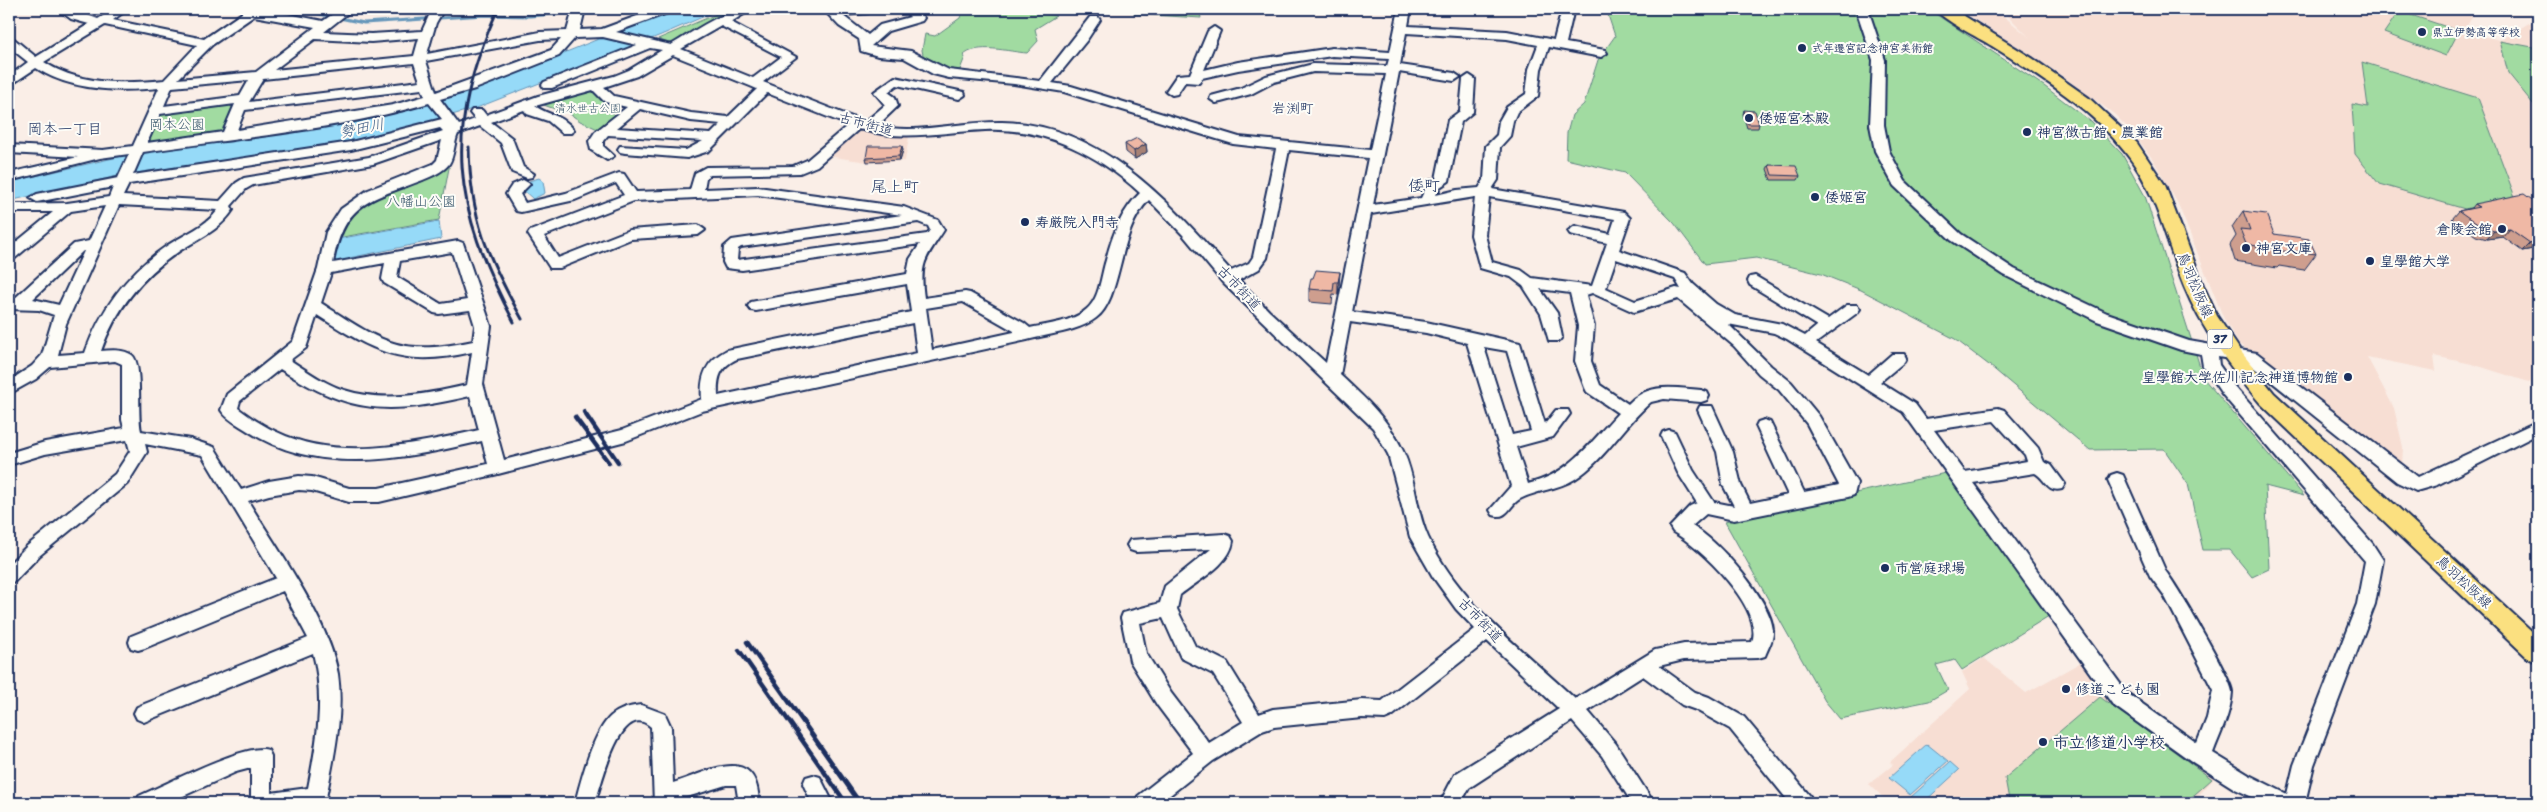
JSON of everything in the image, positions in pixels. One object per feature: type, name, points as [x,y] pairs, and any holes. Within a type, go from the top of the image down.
[{"type":"main road","name":"鳥羽松阪線","points":[[1943,9],[2081,101],[2112,127],[2130,147],[2155,184],[2193,285],[2218,336],[2229,353],[2280,411],[2538,652]]},
{"type":"street","points":[[64,9],[75,16],[204,43]]},
{"type":"street","points":[[9,82],[36,62],[122,9]]},
{"type":"street","points":[[236,9],[335,18]]},
{"type":"street","points":[[9,177],[102,154],[364,115],[433,99],[666,9]]},
{"type":"street","points":[[632,197],[619,177],[570,197],[521,208],[513,194],[525,179],[517,169],[507,141],[482,121],[476,112],[524,100],[596,86],[633,73],[720,21],[746,9]]},
{"type":"street","points":[[830,11],[868,9]]},
{"type":"street","points":[[866,42],[884,28],[918,18],[910,9]]},
{"type":"street","points":[[1330,378],[1405,9]]},
{"type":"street","points":[[1559,45],[1568,9]]},
{"type":"street","points":[[1862,9],[1879,60],[1880,79],[1877,125],[1879,140],[1895,177],[1910,195],[1956,237],[2009,272],[2058,298],[2102,317],[2209,352],[2252,357],[2403,478],[2416,484],[2431,480],[2538,426]]},
{"type":"street","points":[[48,362],[56,338],[58,324],[167,85],[179,67],[204,43],[254,10]]},
{"type":"street","points":[[830,11],[864,38],[866,42],[865,48],[872,51],[908,54],[938,71],[949,74],[1044,84],[1066,89],[1238,142],[1376,155]]},
{"type":"street","points":[[555,53],[573,33],[578,12]]},
{"type":"street","points":[[228,135],[258,76],[335,18]]},
{"type":"street","points":[[1044,84],[1083,37],[1094,20]]},
{"type":"street","points":[[312,35],[371,38],[432,21]]},
{"type":"street","points":[[432,21],[419,59],[433,99],[452,129],[442,164],[367,197],[344,214],[332,235],[325,268],[304,339],[233,398],[229,410],[272,437],[320,450],[362,453],[408,450],[488,434]]},
{"type":"street","points":[[636,134],[625,149],[687,154],[704,148],[730,121],[759,85],[790,57],[720,21]]},
{"type":"street","points":[[1401,29],[1507,35],[1600,53]]},
{"type":"street","points":[[1196,78],[1214,31]]},
{"type":"street","points":[[9,41],[36,62],[58,75],[91,84],[167,85],[419,59],[524,39],[573,33],[605,34],[650,43]]},
{"type":"street","points":[[1545,42],[1534,69],[1535,84],[1532,94],[1512,110],[1506,121],[1503,136],[1493,146],[1491,180],[1483,192],[1478,235],[1485,265],[1516,272],[1528,282],[1549,313],[1554,337]]},
{"type":"street","points":[[548,84],[650,43]]},
{"type":"street","name":"古市街道","points":[[650,43],[672,50],[862,126],[897,133],[993,124],[1036,130],[1063,138],[1096,152],[1115,164],[1177,217],[1228,279],[1369,413],[1389,440],[1401,472],[1419,537],[1439,572],[1457,596],[1488,630],[1575,711],[1609,750],[1644,803]]},
{"type":"street","points":[[1172,91],[1181,78],[1196,78],[1238,66],[1332,52],[1454,78]]},
{"type":"street","points":[[1216,99],[1246,91],[1270,79],[1313,68],[1395,65]]},
{"type":"street","points":[[1426,202],[1434,184],[1442,181],[1455,120],[1466,112],[1469,79]]},
{"type":"street","points":[[696,193],[700,176],[706,171],[795,170],[806,166],[892,106],[890,100],[880,92],[896,81],[959,95]]},
{"type":"street","points":[[156,111],[428,84]]},
{"type":"street","points":[[596,86],[610,100],[691,117],[730,121]]},
{"type":"street","points":[[524,100],[532,111],[553,118],[567,130]]},
{"type":"street","points":[[606,156],[598,151],[595,145],[597,138],[636,106]]},
{"type":"street","points":[[224,206],[241,186],[249,181],[366,162],[452,129],[482,121]]},
{"type":"street","points":[[9,207],[40,197],[124,181],[358,145],[443,123],[452,129]]},
{"type":"street","points":[[605,131],[714,138]]},
{"type":"street","points":[[1228,279],[1254,266],[1260,258],[1282,145]]},
{"type":"street","points":[[9,148],[102,154]]},
{"type":"street","points":[[698,230],[629,236],[555,265],[535,234],[632,197],[758,191],[904,210],[936,225],[936,230],[917,259],[914,278],[925,357]]},
{"type":"street","points":[[238,498],[268,488],[299,483],[312,484],[349,494],[379,495],[498,468],[626,435],[710,403],[1026,335],[1086,318],[1098,308],[1118,243],[1136,203],[1149,192]]},
{"type":"street","points":[[1363,211],[1426,202],[1457,194],[1483,192],[1619,215],[1623,218],[1598,290]]},
{"type":"street","points":[[9,207],[67,207],[116,200],[224,206]]},
{"type":"street","points":[[91,358],[104,326],[127,286],[160,258],[219,220],[226,210],[224,206]]},
{"type":"street","points":[[9,256],[67,207]]},
{"type":"street","points":[[920,217],[738,243],[731,247],[730,262],[732,265],[742,265],[930,238]]},
{"type":"street","points":[[1575,231],[1680,276],[1688,288],[1711,308],[1731,320],[1777,328],[1806,343],[1909,408],[2110,688],[2130,707],[2201,757],[2242,782],[2285,803]]},
{"type":"street","points":[[13,305],[79,247],[95,245]]},
{"type":"street","points":[[325,268],[458,246],[477,304],[482,326],[477,389],[498,468]]},
{"type":"street","points":[[394,257],[389,278],[434,307],[447,310],[477,304]]},
{"type":"street","points":[[756,306],[914,278]]},
{"type":"street","points":[[1755,281],[1828,326]]},
{"type":"street","points":[[1450,803],[1462,781],[1575,711],[1655,658],[1684,652],[1758,650],[1762,642],[1764,628],[1755,606],[1734,578],[1699,539],[1680,527],[1696,511],[1709,508],[1734,513],[1848,490],[1848,483],[1812,420],[1785,386],[1765,370],[1739,342],[1683,295],[1676,293],[1634,307],[1598,290],[1577,290],[1528,282]]},
{"type":"street","points":[[1577,290],[1586,326],[1583,361],[1594,388],[1628,412]]},
{"type":"street","points":[[710,403],[708,378],[718,362],[732,354],[965,297],[1020,327],[1026,335]]},
{"type":"street","points":[[13,305],[49,306],[64,314]]},
{"type":"street","points":[[314,306],[380,345],[401,352],[437,353],[480,345]]},
{"type":"street","points":[[1806,343],[1852,309]]},
{"type":"street","points":[[1343,316],[1413,324],[1444,330],[1474,340],[1514,347],[1540,434]]},
{"type":"street","points":[[1474,340],[1520,487],[1517,493],[1499,510]]},
{"type":"street","points":[[2209,352],[2211,366],[2228,390],[2366,548],[2374,560],[2366,604],[2304,765],[2295,803]]},
{"type":"street","points":[[9,388],[48,362],[116,355],[127,359],[130,364],[129,407],[139,452],[121,479],[32,551],[9,576]]},
{"type":"street","points":[[1869,382],[1898,358]]},
{"type":"street","points":[[279,361],[321,386],[341,395],[365,400],[411,401],[477,389]]},
{"type":"street","points":[[1517,493],[1551,483],[1574,471],[1602,445],[1628,412],[1650,394],[1704,403],[1725,452],[1732,485],[1745,511]]},
{"type":"street","points":[[1506,443],[1547,433],[1562,414]]},
{"type":"street","points":[[1923,426],[1998,414],[2032,452],[2037,466]]},
{"type":"street","points":[[1764,426],[1799,500]]},
{"type":"street","points":[[9,459],[45,448],[134,435],[190,445],[208,451],[238,498],[320,642],[328,673],[330,699],[327,743],[316,799],[269,803]]},
{"type":"street","points":[[1669,436],[1686,472],[1709,508]]},
{"type":"street","points":[[1961,480],[2037,466],[2045,470],[2056,484]]},
{"type":"street","points":[[2117,480],[2159,576],[2170,590],[2195,639],[2219,678],[2223,690],[2217,718],[2201,757]]},
{"type":"street","points":[[1136,545],[1224,541],[1224,548],[1206,565],[1171,591],[1168,609],[1188,652],[1220,668],[1256,725]]},
{"type":"street","points":[[138,642],[287,582]]},
{"type":"street","points":[[1168,609],[1130,618],[1137,654],[1164,700],[1206,755]]},
{"type":"street","points":[[1145,803],[1175,777],[1206,755],[1256,725],[1273,718],[1362,710],[1385,710],[1488,630]]},
{"type":"street","points":[[144,713],[320,642]]},
{"type":"street","points":[[1643,665],[1689,699],[1702,703],[1737,723],[1803,803]]},
{"type":"street","points":[[585,803],[613,728],[626,718],[645,713],[658,720],[661,727],[664,799],[726,776],[741,774],[748,787],[749,803]]},
{"type":"street","points":[[146,803],[233,764],[261,756],[260,803]]},
{"type":"street","points":[[813,784],[823,803]]},
{"type":"shaded area","name":"皇學館大学","points":[[1959,9],[1995,9],[2029,37],[2001,9],[2477,9],[2462,32],[2501,40],[2529,23],[2538,24],[2538,381],[2532,383],[2472,364],[2434,356],[2436,371],[2367,357],[2394,408],[2403,447],[2402,467],[2239,344],[2224,319],[2178,204],[2154,161],[2134,134],[2114,114],[2061,75]]},
{"type":"shaded area","points":[[860,130],[883,135],[909,137],[905,161],[874,163],[827,156],[855,131]]},
{"type":"shaded area","name":"市立修道小学校","points":[[1984,658],[2026,693],[2085,660],[2216,776],[2192,803],[1889,803],[1869,784],[1893,765],[1890,762],[1970,689],[1962,672]]},
{"type":"green space","points":[[728,9],[740,9],[676,42],[668,43],[658,39]]},
{"type":"green space","points":[[969,9],[1038,9],[1039,12],[1056,16],[1035,29],[1038,41],[1027,53],[976,49],[963,56],[965,57],[959,72],[950,72],[924,60],[922,50],[925,34],[935,36],[960,18],[962,13],[970,14]]},
{"type":"green space","points":[[1134,9],[1199,9],[1201,18],[1134,14]]},
{"type":"green space","points":[[1606,9],[1928,9],[2044,86],[2090,121],[2122,154],[2145,196],[2204,379],[2304,496],[2265,486],[2269,569],[2252,577],[2230,550],[2203,550],[2188,484],[2164,449],[2090,450],[1989,365],[1955,339],[1861,290],[1821,274],[1756,258],[1705,264],[1674,223],[1625,173],[1566,159],[1567,133],[1572,115],[1584,104],[1598,60],[1615,36]]},
{"type":"green space","points":[[2399,11],[2459,31],[2446,56],[2384,33]]},
{"type":"green space","points":[[2500,41],[2538,48],[2538,110],[2508,73]]},
{"type":"green space","points":[[2362,62],[2478,98],[2515,197],[2465,209],[2379,184],[2355,154],[2352,104],[2368,107]]},
{"type":"green space","name":"清水世古公園","points":[[590,89],[615,115],[602,131],[580,121],[570,114],[573,111],[564,107],[555,109],[538,103]]},
{"type":"green space","name":"岡本公園","points":[[238,103],[224,130],[220,133],[150,142],[146,140],[159,113]]},
{"type":"green space","name":"八幡山公園","points":[[450,163],[439,220],[337,238],[344,222],[355,210],[367,202]]},
{"type":"green space","name":"市営庭球場","points":[[1950,472],[2052,614],[1962,670],[1955,660],[1936,665],[1948,690],[1929,701],[1840,719],[1825,701],[1725,522]]},
{"type":"green space","points":[[2100,697],[2212,779],[2185,803],[2013,803],[2009,800],[2005,778]]},
{"type":"water","name":"勢田川","points":[[673,9],[721,9],[661,35],[479,107],[405,129],[331,145],[122,175],[9,201],[9,182],[131,154],[329,126],[402,112],[462,94]]},
{"type":"water","points":[[539,178],[543,181],[545,193],[533,199],[522,189],[526,182]]},
{"type":"water","points":[[439,221],[441,239],[349,258],[347,262],[338,263],[333,260],[337,239]]},
{"type":"water","points":[[1927,744],[1948,761],[1910,795],[1889,778]]},
{"type":"water","points":[[1950,762],[1959,770],[1923,803],[1918,803],[1911,797]]},
{"type":"building","points":[[1744,110],[1755,111],[1759,124],[1748,124]]},
{"type":"building","points":[[1137,138],[1146,144],[1134,151],[1125,144]]},
{"type":"building","points":[[868,146],[902,146],[899,156],[866,158]]},
{"type":"building","points":[[1769,165],[1796,166],[1800,176],[1772,175]]},
{"type":"building","name":"倉陵会館","points":[[2524,194],[2538,204],[2536,208],[2538,209],[2538,241],[2530,243],[2510,229],[2494,231],[2483,228],[2459,211],[2479,207],[2474,204]]},
{"type":"building","points":[[2243,211],[2266,214],[2274,234],[2309,239],[2316,254],[2288,250],[2289,252],[2246,244],[2240,229],[2250,230]]},
{"type":"building","points":[[1316,270],[1340,272],[1338,282],[1334,282],[1333,291],[1309,289],[1311,278],[1313,278]]},
{"type":"waterway","points":[[295,9],[364,23],[485,15],[530,16],[611,9]]},
{"type":"railway","points":[[498,9],[480,52],[469,93],[463,131],[462,167],[467,204],[478,241],[493,280],[514,322]]},
{"type":"railway","points":[[469,147],[473,196],[483,237],[500,277],[522,319]]},
{"type":"railway","points":[[584,412],[618,462]]},
{"type":"railway","points":[[575,417],[609,463]]},
{"type":"railway","points":[[747,642],[860,803]]},
{"type":"railway","points":[[739,650],[846,803]]},
{"type":"place","name":"県立伊勢高等学校","points":[[2422,32]]},
{"type":"place","name":"式年遷宮記念神宮美術館","points":[[1802,48]]},
{"type":"place","name":"倭姬宮本殿","points":[[1749,118]]},
{"type":"place","name":"神宮徴古館・農業館","points":[[2027,132]]},
{"type":"place","name":"倭姬宮","points":[[1815,197]]},
{"type":"place","name":"寿厳院入門寺","points":[[1025,222]]},
{"type":"place","name":"倉陵会館","points":[[2502,229]]},
{"type":"place","name":"神宮文庫","points":[[2246,248]]},
{"type":"place","name":"皇學館大学","points":[[2370,261]]},
{"type":"place","name":"皇學館大学佐川記念神道博物館","points":[[2348,377]]},
{"type":"place","name":"市営庭球場","points":[[1885,568]]},
{"type":"place","name":"修道こども園","points":[[2066,689]]},
{"type":"place","name":"市立修道小学校","points":[[2043,742]]},
{"type":"district","name":"岩渕町","points":[[1293,108]]},
{"type":"district","name":"岡本一丁目","points":[[65,129]]},
{"type":"district","name":"倭町","points":[[1424,185]]},
{"type":"district","name":"尾上町","points":[[895,186]]}]
